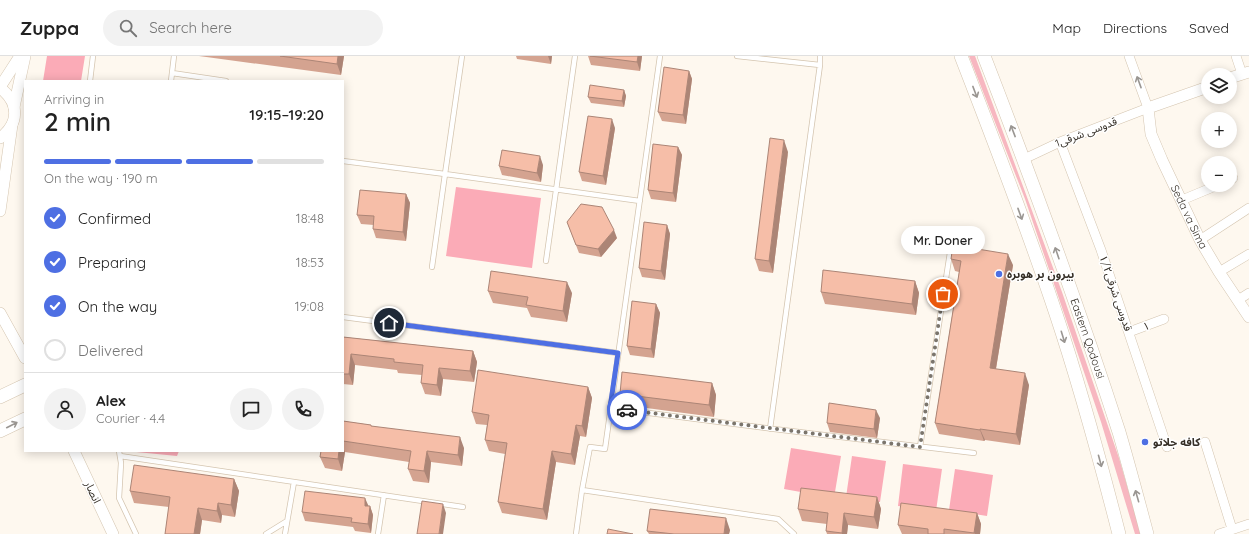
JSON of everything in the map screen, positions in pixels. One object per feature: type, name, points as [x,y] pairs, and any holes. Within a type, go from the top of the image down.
[{"type":"main road","name":"Eastern Qodousi","points":[[961,56],[1000,158],[1056,313],[1095,440],[1119,534]]},
{"type":"main road","name":"Eastern Qodousi","points":[[984,56],[1024,159],[1119,433],[1147,534]]},
{"type":"main road","points":[[0,398],[24,386]]},
{"type":"main road","points":[[0,431],[24,419]]},
{"type":"street","points":[[0,138],[7,133],[15,117],[14,108],[9,96],[0,87],[20,56]]},
{"type":"street","points":[[14,108],[25,56]]},
{"type":"street","points":[[1129,56],[1148,108],[1201,89]]},
{"type":"street","points":[[1236,56],[1246,73]]},
{"type":"street","name":"1قدوسی شرقی","points":[[1024,159],[1060,142],[1148,108]]},
{"type":"street","name":"Seda va Sima","points":[[1148,108],[1151,134],[1200,240],[1249,317]]},
{"type":"street","points":[[0,211],[12,125]]},
{"type":"street","name":"قدوسی شرقی۱/۲","points":[[1060,142],[1101,250],[1167,446]]},
{"type":"street","points":[[1182,200],[1201,192]]},
{"type":"street","points":[[1200,240],[1249,208]]},
{"type":"street","points":[[1219,272],[1249,254]]},
{"type":"street","points":[[1238,300],[1249,293]]},
{"type":"street","points":[[0,313],[24,356]]},
{"type":"street","name":"۱","points":[[1129,332],[1164,319]]},
{"type":"street","points":[[1205,442],[1232,529]]},
{"type":"street","name":"انصار","points":[[74,452],[112,534]]},
{"type":"street","points":[[1219,534],[1249,524]]},
{"type":"lane","points":[[90,80],[93,56]]},
{"type":"lane","points":[[171,80],[174,56]]},
{"type":"lane","points":[[432,267],[462,56]]},
{"type":"lane","points":[[546,261],[575,56]]},
{"type":"lane","points":[[576,534],[590,447],[605,448],[660,56]]},
{"type":"lane","points":[[736,56],[820,65]]},
{"type":"lane","points":[[770,429],[820,56]]},
{"type":"lane","points":[[172,73],[219,80]]},
{"type":"lane","points":[[344,161],[640,201]]},
{"type":"lane","points":[[920,447],[953,233]]},
{"type":"lane","points":[[344,317],[618,353]]},
{"type":"lane","points":[[610,408],[770,429],[974,453]]},
{"type":"lane","points":[[136,534],[119,498],[121,463],[119,454],[463,507]]},
{"type":"lane","points":[[284,534],[294,482]]},
{"type":"lane","points":[[582,490],[778,519],[794,534]]},
{"type":"lane","points":[[378,534],[384,495]]},
{"type":"lane","points":[[266,534],[287,521]]},
{"type":"shaded area","points":[[47,56],[85,56],[81,80],[43,80]]},
{"type":"shaded area","points":[[969,56],[975,56],[1062,292],[1119,458],[1141,534],[1135,534],[1101,422],[1025,199]]},
{"type":"shaded area","points":[[456,187],[541,198],[532,268],[446,256]]},
{"type":"shaded area","points":[[791,448],[841,456],[834,498],[784,489]]},
{"type":"shaded area","points":[[136,452],[179,452],[177,456]]},
{"type":"shaded area","points":[[852,456],[886,461],[880,502],[846,497]]},
{"type":"shaded area","points":[[903,464],[942,469],[936,511],[898,506]]},
{"type":"shaded area","points":[[955,469],[993,475],[987,516],[949,510]]},
{"type":"building","points":[[280,56],[338,56],[337,64]]},
{"type":"building","points":[[590,56],[638,56],[637,62]]},
{"type":"building","points":[[664,67],[689,71],[683,115],[658,112]]},
{"type":"building","points":[[590,85],[624,90],[622,101],[588,97]]},
{"type":"building","points":[[588,116],[612,119],[603,176],[579,172]]},
{"type":"building","points":[[770,138],[784,140],[769,261],[755,259]]},
{"type":"building","points":[[653,144],[678,147],[673,193],[648,190]]},
{"type":"building","points":[[502,150],[540,156],[537,173],[499,166]]},
{"type":"building","points":[[360,190],[406,194],[403,232],[373,229],[374,216],[357,215]]},
{"type":"building","points":[[581,204],[602,207],[614,230],[598,249],[576,245],[567,222]]},
{"type":"building","points":[[644,222],[667,225],[661,271],[639,268]]},
{"type":"building","points":[[953,245],[1008,254],[990,368],[1025,373],[1016,434],[935,423],[961,261],[951,259]]},
{"type":"building","points":[[823,270],[915,281],[912,304],[821,292]]},
{"type":"building","points":[[491,271],[567,282],[563,311],[526,305],[528,297],[488,291]]},
{"type":"building","points":[[632,301],[656,304],[651,349],[627,346]]},
{"type":"building","points":[[344,337],[473,351],[470,371],[439,368],[437,385],[421,383],[423,365],[394,362],[394,359],[351,354],[349,374],[344,374]]},
{"type":"building","points":[[478,370],[588,387],[582,426],[576,425],[571,454],[552,451],[543,509],[498,502],[507,443],[485,440],[489,415],[472,412]]},
{"type":"building","points":[[622,372],[712,383],[709,405],[620,394]]},
{"type":"building","points":[[829,403],[876,410],[874,429],[827,423]]},
{"type":"building","points":[[344,421],[460,437],[458,455],[427,451],[424,471],[408,469],[411,451],[344,441]]},
{"type":"building","points":[[321,452],[339,452],[338,459],[320,457]]},
{"type":"building","points":[[134,465],[234,479],[231,505],[218,503],[217,511],[198,508],[194,534],[165,534],[170,497],[130,491]]},
{"type":"building","points":[[801,488],[877,497],[874,517],[844,513],[842,533],[826,531],[828,513],[798,509]]},
{"type":"building","points":[[305,491],[365,498],[365,506],[370,506],[368,524],[351,522],[352,518],[302,512]]},
{"type":"building","points":[[422,501],[443,504],[439,534],[417,534]]},
{"type":"building","points":[[901,503],[977,513],[974,533],[944,529],[944,534],[928,534],[928,529],[898,525]]},
{"type":"building","points":[[650,509],[726,518],[724,534],[674,534],[647,531]]},
{"type":"building","points":[[608,529],[633,534],[607,534]]},
{"type":"way so far","points":[[627,410],[920,447],[943,294]]},
{"type":"place","name":"بیرون بر هوبره","points":[[999,274]]},
{"type":"place","name":"Mr. Doner","points":[[943,294]]},
{"type":"place","name":"کافه جلاتو","points":[[1145,442]]},
{"type":"route","points":[[389,323],[618,353],[610,408],[627,410]]}]
